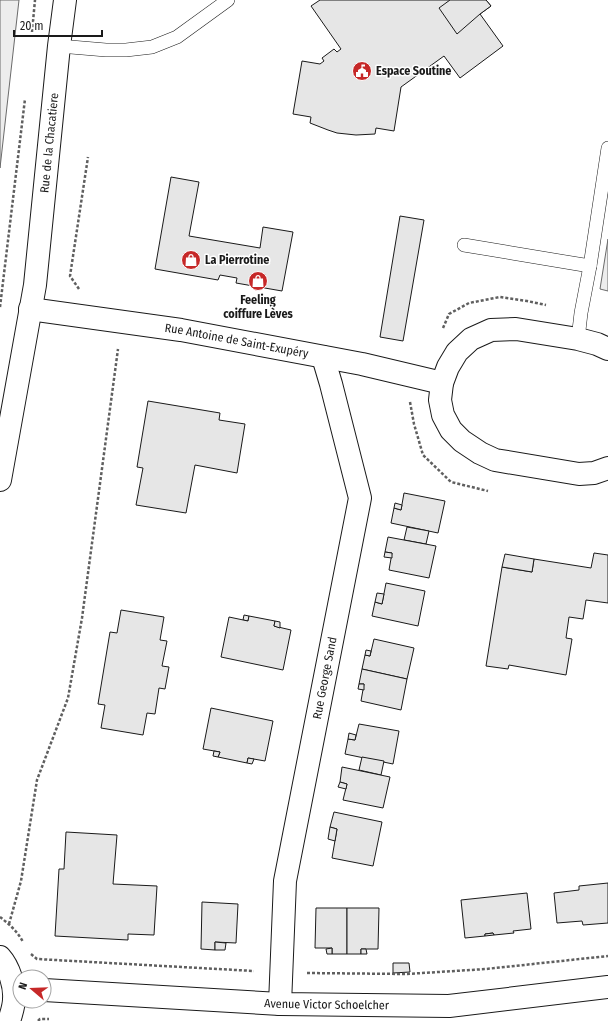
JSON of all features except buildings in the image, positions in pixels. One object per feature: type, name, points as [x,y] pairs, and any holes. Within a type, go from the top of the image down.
[{"type":"street","name":"Rue de la Chacatiere","points":[[0,480],[34,285],[65,0]]},
{"type":"street","name":"Rue Antoine de Saint-Exupéry","points":[[30,309],[181,330],[362,364],[442,383]]},
{"type":"street","points":[[608,349],[597,344],[578,339],[516,329],[491,330],[471,339],[456,352],[442,383],[440,400],[443,415],[451,430],[462,441],[480,453],[495,460],[579,474],[594,473],[608,468]]},
{"type":"street","name":"Rue George Sand","points":[[280,1004],[285,881],[360,498],[323,357]]},
{"type":"street","points":[[0,957],[12,979]]},
{"type":"street","name":"Avenue Victor Schoelcher","points":[[52,990],[280,1004],[327,1013],[449,1006],[608,986]]},
{"type":"street","points":[[9,1021],[13,1009]]},
{"type":"lane","points":[[59,46],[106,50],[126,50],[152,47],[177,37],[228,0]]},
{"type":"lane","points":[[578,339],[608,148]]},
{"type":"lane","points":[[464,245],[590,266]]},
{"type":"path","points":[[31,39],[35,0]]},
{"type":"path","points":[[0,307],[26,94]]},
{"type":"path","points":[[80,291],[70,276],[88,157]]},
{"type":"path","points":[[443,328],[449,314],[469,303],[500,297],[527,300],[581,313]]},
{"type":"path","points":[[9,924],[22,881],[38,780],[68,698],[82,618],[119,347]]},
{"type":"path","points":[[410,401],[414,424],[423,455],[451,482],[488,491]]},
{"type":"path","points":[[0,917],[9,924],[24,943]]},
{"type":"path","points":[[29,953],[37,959],[282,973],[415,974],[486,969],[608,956]]},
{"type":"shaded area","points":[[0,0],[19,0],[0,168]]},
{"type":"shaded area","points":[[608,239],[608,291],[600,289]]},
{"type":"place","name":"Espace Soutine","points":[[362,71]]},
{"type":"place","name":"La Pierrotine","points":[[191,260]]},
{"type":"place","name":"Feeling coiffure Lèves","points":[[258,281]]}]
